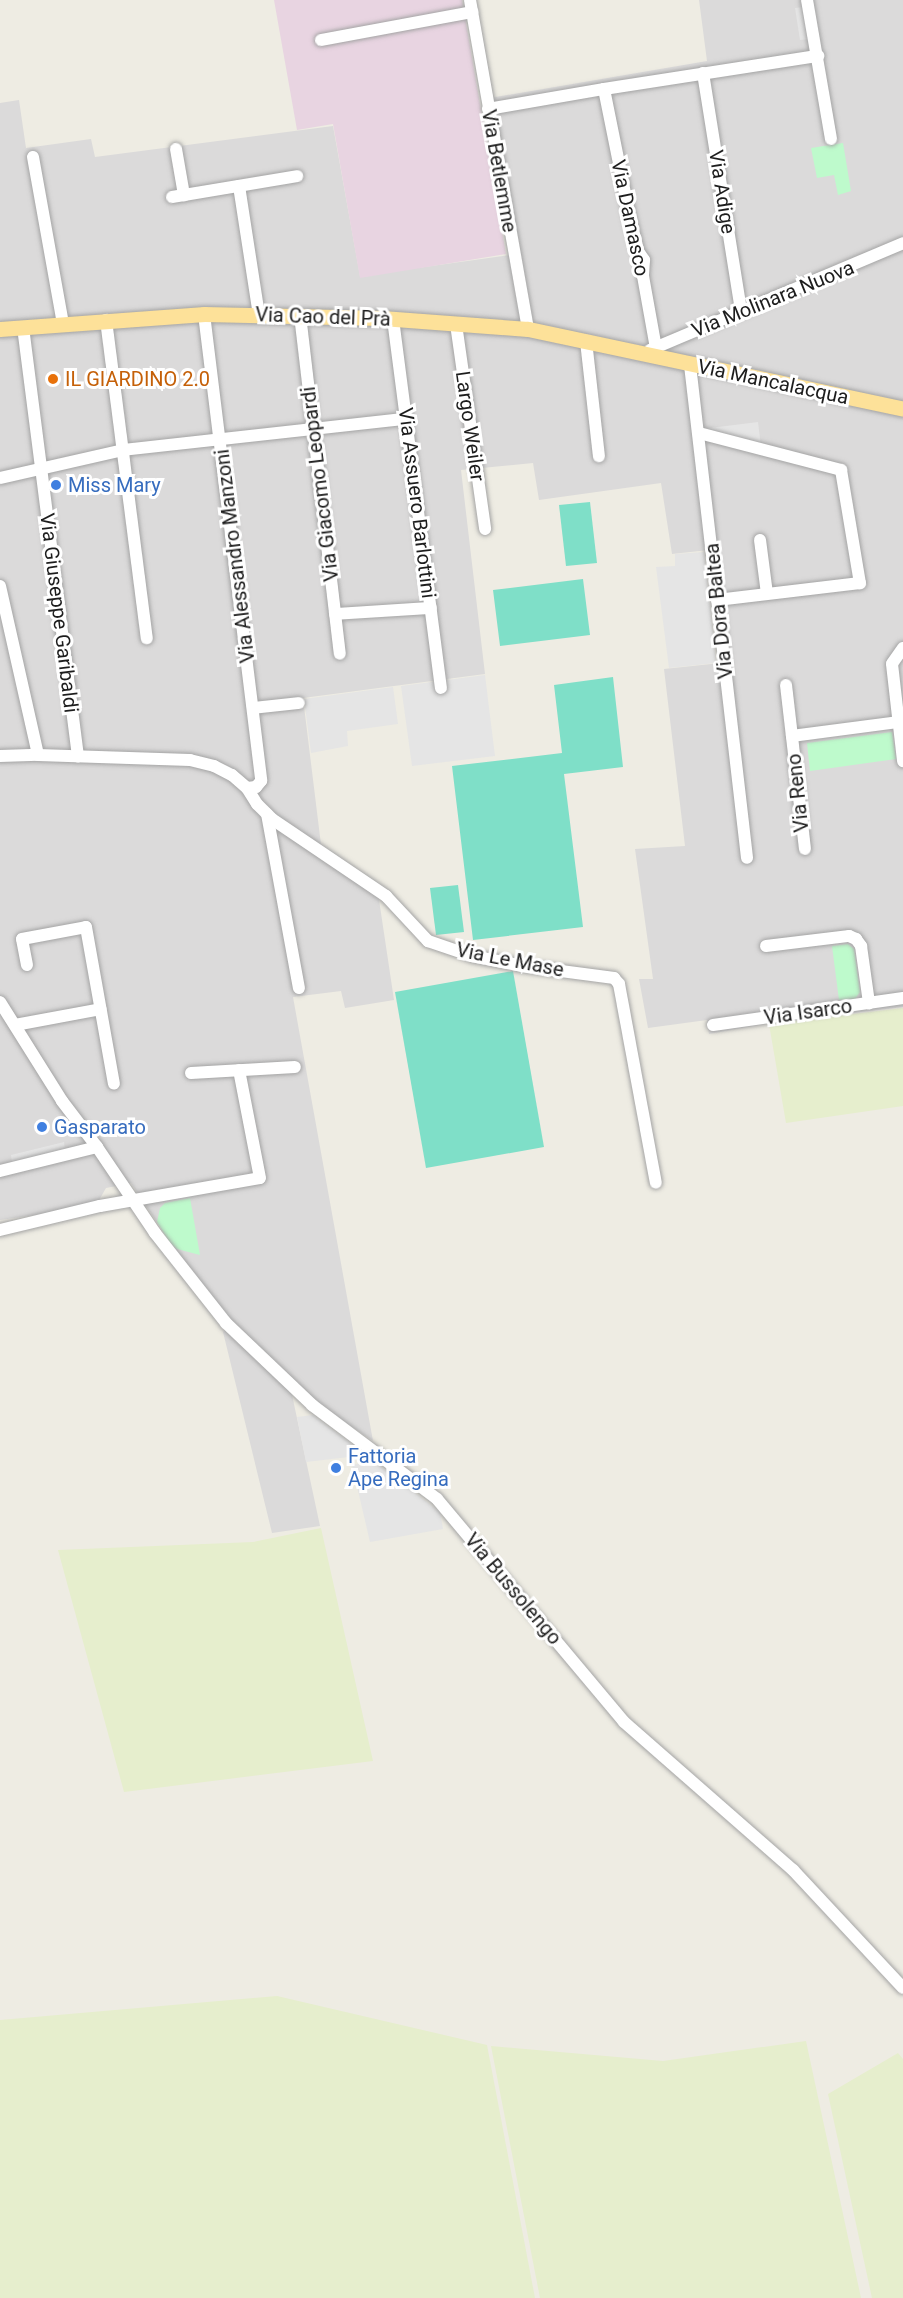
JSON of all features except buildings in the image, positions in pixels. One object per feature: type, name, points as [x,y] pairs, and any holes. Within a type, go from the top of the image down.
[{"type":"main road","name":"Via Cao del Prà","points":[[0,329],[204,314],[300,315],[528,329],[586,341],[650,350]]},
{"type":"main road","name":"Via Mancalacqua","points":[[650,350],[690,365],[903,409]]},
{"type":"street","points":[[807,0],[831,139]]},
{"type":"street","name":"Via Betlemme","points":[[321,40],[471,6],[528,329]]},
{"type":"street","points":[[488,109],[818,56]]},
{"type":"street","name":"Via Adige","points":[[703,73],[741,311]]},
{"type":"street","name":"Via Damasco","points":[[603,89],[630,218],[638,251],[644,260],[643,276],[650,350]]},
{"type":"street","points":[[176,149],[178,196],[297,176]]},
{"type":"street","points":[[33,157],[63,324]]},
{"type":"street","points":[[239,186],[259,315]]},
{"type":"street","name":"Via Molinara Nuova","points":[[650,350],[903,243]]},
{"type":"street","name":"Via Alessandro Manzoni","points":[[204,314],[261,781],[256,787],[248,788]]},
{"type":"street","name":"Via Giacomo Leopardi","points":[[300,315],[340,654]]},
{"type":"street","name":"Via Assuero Barlottini","points":[[393,319],[441,687]]},
{"type":"street","points":[[106,320],[147,638]]},
{"type":"street","name":"Largo Weiler","points":[[456,324],[485,529]]},
{"type":"street","name":"Via Giuseppe Garibaldi","points":[[23,327],[78,756]]},
{"type":"street","points":[[586,341],[599,456]]},
{"type":"street","name":"Via Dora Baltea","points":[[690,365],[747,858]]},
{"type":"street","points":[[0,478],[123,450],[406,419]]},
{"type":"street","points":[[699,434],[841,470],[860,583],[717,600]]},
{"type":"street","points":[[760,540],[767,594]]},
{"type":"street","points":[[0,586],[38,755]]},
{"type":"street","points":[[335,614],[431,608]]},
{"type":"street","points":[[903,648],[892,664],[903,761]]},
{"type":"street","name":"Via Reno","points":[[786,685],[805,849]]},
{"type":"street","points":[[253,708],[299,703]]},
{"type":"street","name":"Via Reno","points":[[792,736],[899,722]]},
{"type":"street","name":"Via Le Mase","points":[[0,756],[190,760],[214,766],[232,775],[248,788],[267,814],[386,896],[428,941],[482,958],[614,978],[619,984],[656,1184]]},
{"type":"street","points":[[267,814],[299,988]]},
{"type":"street","points":[[27,965],[22,939],[86,927],[114,1084]]},
{"type":"street","points":[[766,946],[849,936],[856,939],[861,946],[869,1003]]},
{"type":"street","name":"Via Isarco","points":[[713,1025],[903,998]]},
{"type":"street","name":"Via Bussolengo","points":[[0,1002],[62,1101],[97,1147],[131,1200],[226,1323],[312,1405],[437,1499],[624,1722],[793,1870],[899,1983]]},
{"type":"street","points":[[15,1025],[101,1009]]},
{"type":"street","points":[[191,1073],[296,1067]]},
{"type":"street","points":[[0,1230],[131,1200],[260,1178],[239,1070]]},
{"type":"street","points":[[0,1171],[97,1147]]},
{"type":"shaded area","points":[[274,0],[462,0],[506,254],[360,278],[333,124],[297,130]]},
{"type":"shaded area","points":[[699,0],[903,0],[903,1007],[769,1023],[709,1034],[707,1020],[648,1028],[639,979],[653,979],[635,849],[685,846],[664,669],[730,662],[718,549],[672,554],[661,483],[539,500],[533,463],[461,470],[485,674],[303,698],[323,861],[378,893],[394,1000],[345,1008],[341,991],[293,997],[373,1441],[315,1402],[288,1376],[320,1526],[272,1533],[223,1332],[233,1322],[186,1266],[131,1183],[106,1188],[98,1202],[92,1207],[0,1220],[0,103],[19,100],[26,148],[91,139],[95,157],[333,126],[360,276],[518,254],[490,98],[707,61]]},
{"type":"shaded area","points":[[805,7],[809,39],[800,40],[795,8]]},
{"type":"shaded area","points":[[758,422],[761,447],[702,429]]},
{"type":"shaded area","points":[[704,552],[716,663],[669,668],[656,567],[675,566],[675,554]]},
{"type":"shaded area","points":[[485,675],[495,756],[412,766],[401,686]]},
{"type":"shaded area","points":[[393,687],[398,724],[347,731],[348,746],[311,753],[304,699]]},
{"type":"shaded area","points":[[64,1142],[65,1149],[12,1163],[11,1155]]},
{"type":"shaded area","points":[[313,1415],[353,1445],[349,1457],[306,1462],[297,1417]]},
{"type":"shaded area","points":[[373,1461],[440,1512],[443,1529],[370,1542],[352,1465]]},
{"type":"green space","points":[[843,143],[851,191],[838,195],[834,175],[817,178],[811,148]]},
{"type":"green space","points":[[590,502],[597,563],[566,566],[559,505]]},
{"type":"green space","points":[[583,579],[590,635],[500,646],[493,590]]},
{"type":"green space","points":[[613,677],[623,767],[564,774],[583,927],[473,940],[452,766],[562,753],[554,685]]},
{"type":"green space","points":[[892,732],[896,759],[810,771],[807,743]]},
{"type":"green space","points":[[458,885],[464,932],[436,935],[430,888]]},
{"type":"green space","points":[[848,944],[854,949],[860,992],[855,999],[839,1000],[832,946]]},
{"type":"green space","points":[[513,971],[544,1147],[426,1168],[395,992]]},
{"type":"green space","points":[[903,1008],[903,1106],[786,1123],[769,1024]]},
{"type":"green space","points":[[190,1198],[200,1255],[177,1249],[170,1243],[157,1222],[160,1208],[165,1203]]},
{"type":"green space","points":[[321,1528],[373,1761],[124,1792],[58,1550],[253,1542]]},
{"type":"green space","points":[[277,1996],[487,2045],[535,2298],[0,2298],[0,2020]]},
{"type":"green space","points":[[806,2041],[861,2298],[540,2298],[491,2046],[663,2061]]},
{"type":"green space","points":[[898,2053],[903,2059],[903,2298],[872,2298],[828,2094]]},
{"type":"place","name":"IL GIARDINO 2.0","points":[[53,379]]},
{"type":"place","name":"Miss Mary","points":[[56,485]]},
{"type":"place","name":"Gasparato","points":[[42,1127]]},
{"type":"place","name":"Fattoria Ape Regina","points":[[336,1468]]}]
